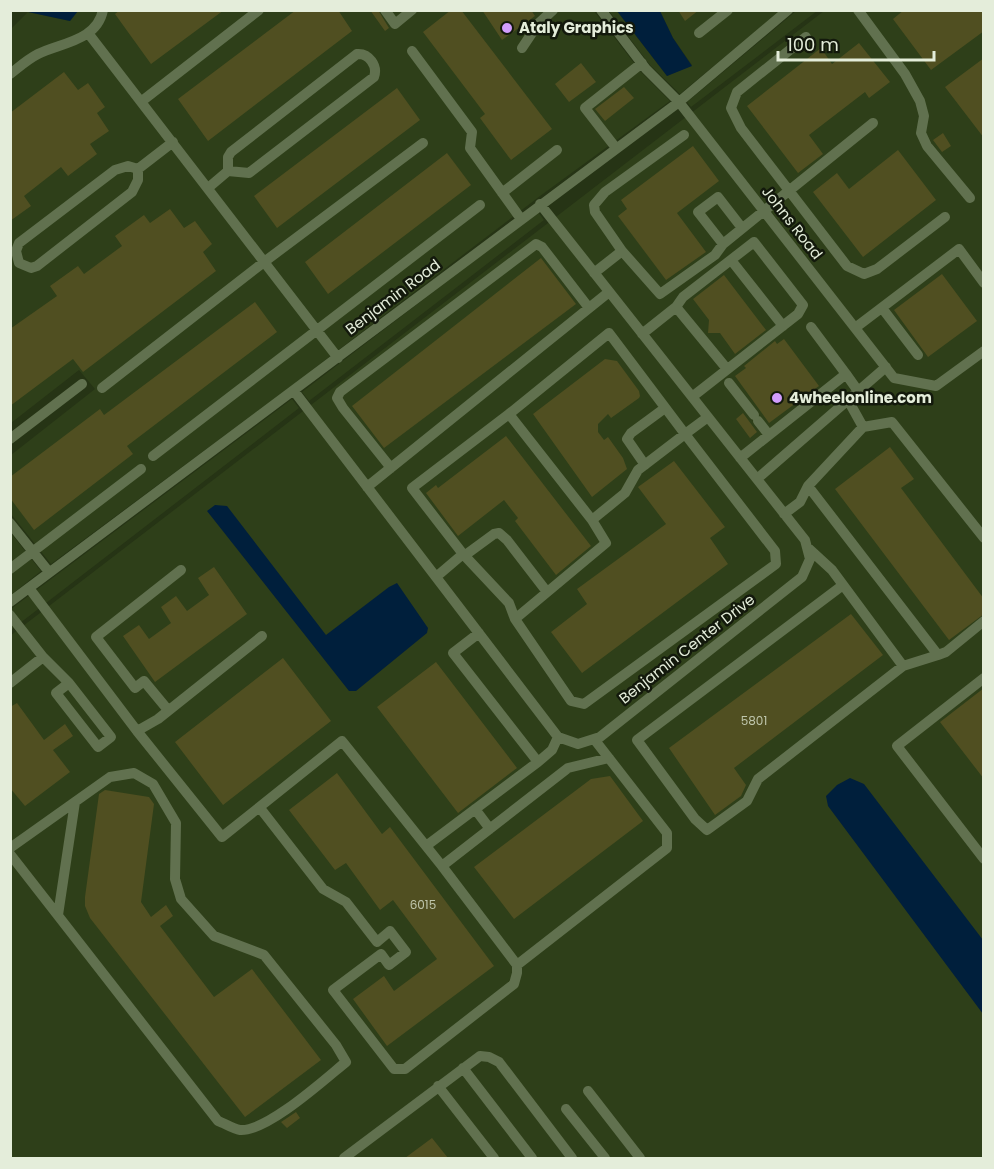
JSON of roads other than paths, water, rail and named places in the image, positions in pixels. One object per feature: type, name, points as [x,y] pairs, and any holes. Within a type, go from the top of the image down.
[{"type":"street","points":[[10,74],[37,54],[68,44],[88,33],[100,20],[103,10]]},
{"type":"street","points":[[141,101],[259,10]]},
{"type":"street","points":[[385,10],[395,24],[412,10]]},
{"type":"street","points":[[522,48],[538,24],[553,10]]},
{"type":"street","name":"Johns Road","points":[[601,10],[642,63],[679,102],[894,378],[936,386],[984,351]]},
{"type":"street","points":[[699,33],[728,10]]},
{"type":"street","name":"Benjamin Road","points":[[10,602],[679,102],[788,10]]},
{"type":"street","points":[[858,10],[905,74],[920,101],[924,116],[921,133],[927,146],[970,198]]},
{"type":"street","points":[[88,33],[338,358]]},
{"type":"street","points":[[806,37],[737,92],[731,108],[741,128],[847,266],[864,274],[877,269],[945,217]]},
{"type":"street","points":[[412,51],[472,132],[471,148],[521,219]]},
{"type":"street","points":[[208,188],[228,171],[249,173],[374,77],[375,71],[371,60],[363,54],[357,54],[231,152],[228,157],[228,171]]},
{"type":"street","points":[[616,148],[585,108],[642,63]]},
{"type":"street","points":[[684,135],[605,192],[594,205],[595,212],[622,251],[660,294],[715,255],[723,244],[742,228],[873,123]]},
{"type":"street","points":[[138,169],[173,142]]},
{"type":"street","points":[[102,388],[264,262],[423,143]]},
{"type":"street","points":[[502,193],[557,150]]},
{"type":"street","points":[[128,166],[138,169],[138,180],[132,192],[37,266],[31,268],[19,263],[16,251],[19,243],[115,170],[128,166]]},
{"type":"street","points":[[723,244],[698,213],[718,197],[742,228]]},
{"type":"street","points":[[540,204],[805,540],[807,547],[832,570],[903,666]]},
{"type":"street","points":[[153,456],[480,205]]},
{"type":"street","points":[[642,334],[676,307],[683,297],[754,242],[803,305],[798,314],[692,397]]},
{"type":"street","points":[[391,468],[343,408],[337,398],[340,392],[536,244],[542,247],[589,309]]},
{"type":"street","points":[[855,328],[959,249],[984,284]]},
{"type":"street","points":[[594,273],[622,251]]},
{"type":"street","points":[[731,260],[783,326]]},
{"type":"street","points":[[367,487],[609,292]]},
{"type":"street","points":[[676,307],[727,369]]},
{"type":"street","points":[[882,308],[918,355]]},
{"type":"street","points":[[811,327],[858,391]]},
{"type":"street","points":[[609,333],[775,551],[776,564],[584,704],[571,701],[515,620],[509,603],[463,555],[412,488],[509,414],[609,333]]},
{"type":"street","points":[[757,479],[886,368]]},
{"type":"street","points":[[740,458],[846,374]]},
{"type":"street","points":[[729,383],[769,435]]},
{"type":"street","points":[[10,439],[82,384]]},
{"type":"street","points":[[294,391],[558,737],[578,744],[594,739],[667,833],[668,848],[517,965]]},
{"type":"street","points":[[848,400],[863,427]]},
{"type":"street","points":[[645,465],[627,439],[631,433],[665,408]]},
{"type":"street","points":[[509,414],[592,520],[606,543],[515,620]]},
{"type":"street","points":[[592,520],[625,493],[638,470],[708,417]]},
{"type":"street","points":[[784,514],[801,502],[808,486],[863,427],[892,422],[984,538]]},
{"type":"street","points":[[10,569],[141,469]]},
{"type":"street","points":[[808,486],[938,655]]},
{"type":"street","points":[[10,523],[49,572]]},
{"type":"street","points":[[436,578],[463,555],[498,532],[548,592]]},
{"type":"street","name":"Benjamin Center Drive","points":[[594,739],[600,737],[802,577],[810,559],[807,547]]},
{"type":"street","points":[[168,710],[144,681],[135,688],[96,637],[181,570]]},
{"type":"street","points":[[843,585],[637,741],[695,819],[707,831],[747,801],[758,779],[903,666],[946,652],[984,621]]},
{"type":"street","points":[[29,588],[137,731],[222,837],[342,741],[442,866],[517,965],[517,974],[514,984],[405,1069],[394,1069],[333,990],[381,954]]},
{"type":"street","points":[[10,615],[43,657],[69,683],[111,736],[98,747],[56,693],[69,683]]},
{"type":"street","points":[[479,633],[453,653],[538,762]]},
{"type":"street","points":[[137,731],[168,710],[262,636]]},
{"type":"street","points":[[10,683],[43,657]]},
{"type":"street","points":[[984,678],[897,746],[984,859]]},
{"type":"street","points":[[426,846],[538,762],[552,750],[558,737]]},
{"type":"street","points":[[442,866],[568,768],[609,758]]},
{"type":"street","points":[[10,848],[110,777],[134,773],[153,784],[176,823],[175,879],[181,899],[214,936],[264,955],[329,1036],[346,1062],[300,1100],[265,1124],[240,1130],[218,1121],[10,854]]},
{"type":"street","points":[[58,915],[75,802]]},
{"type":"street","points":[[260,808],[323,889],[346,902],[377,942]]},
{"type":"street","points":[[475,809],[490,829]]},
{"type":"street","points":[[390,931],[406,952],[389,965],[374,945],[377,942],[390,931]]},
{"type":"street","points":[[344,1158],[480,1056],[489,1056],[499,1062],[572,1158]]},
{"type":"street","points":[[463,1068],[532,1158]]},
{"type":"street","points":[[438,1086],[494,1158]]},
{"type":"street","points":[[588,1091],[640,1158]]},
{"type":"street","points":[[566,1109],[605,1158]]},
{"type":"water","points":[[29,10],[78,11],[70,21],[28,12]]},
{"type":"water","points":[[617,11],[660,11],[673,38],[692,66],[667,76]]},
{"type":"water","points":[[215,505],[227,506],[326,635],[397,583],[428,628],[427,633],[356,691],[349,691],[207,511]]},
{"type":"water","points":[[850,778],[864,784],[983,940],[983,1014],[828,806],[826,796],[837,785]]},
{"type":"place","name":"Ataly Graphics","points":[[507,28]]},
{"type":"place","name":"4wheelonline.com","points":[[777,398]]}]
